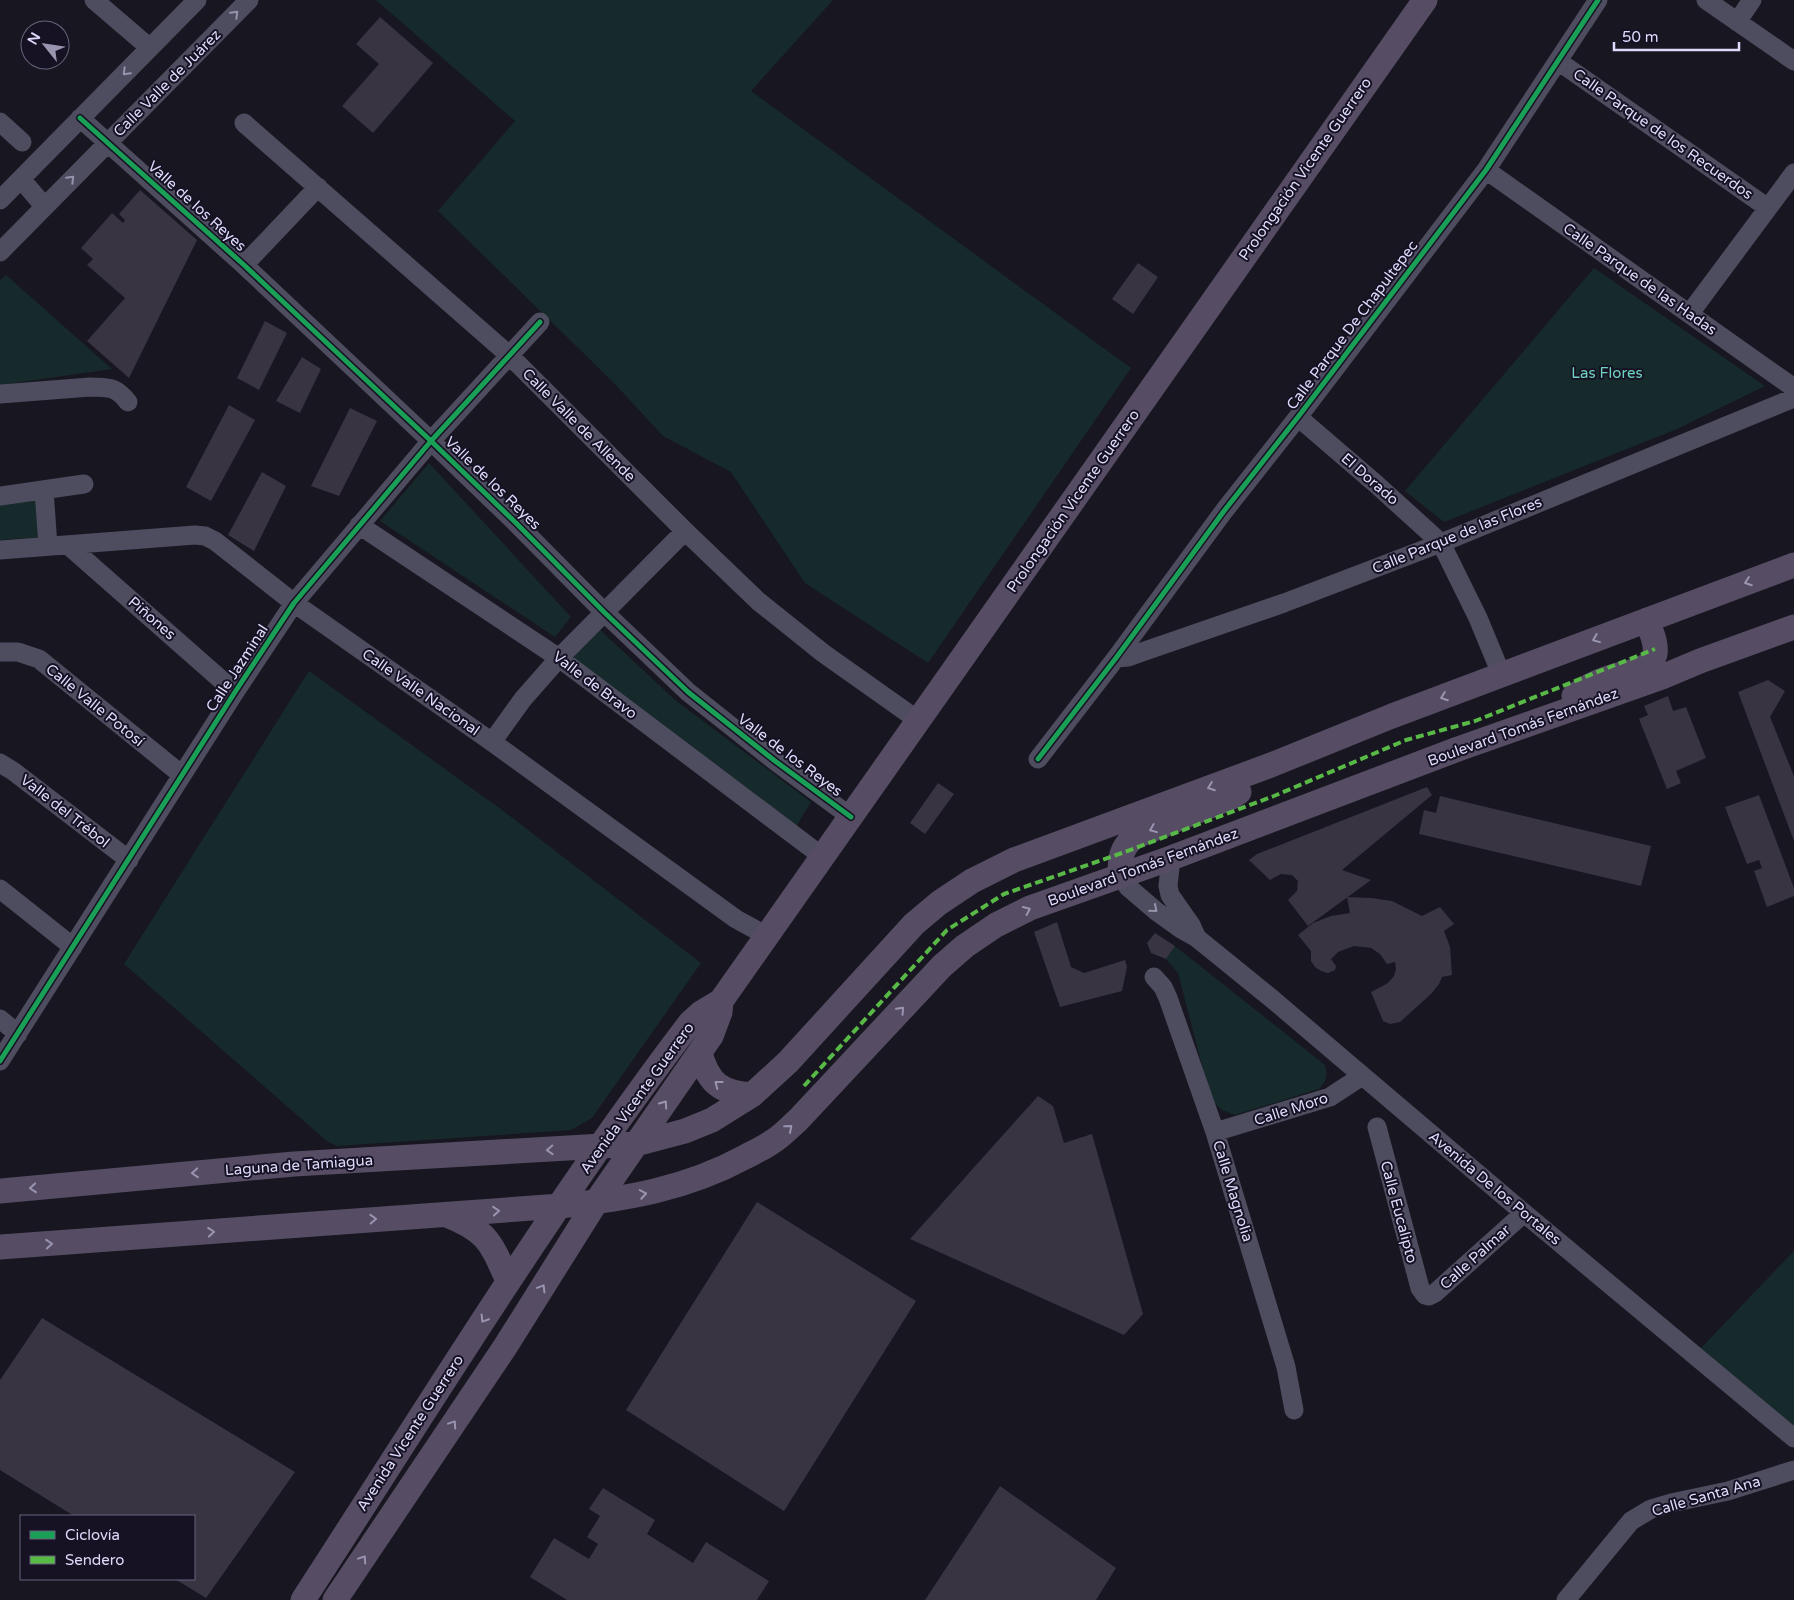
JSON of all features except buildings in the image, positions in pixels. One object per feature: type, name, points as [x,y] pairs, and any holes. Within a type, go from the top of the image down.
[{"type":"main road","name":"Prolongación Vicente Guerrero","points":[[721,1002],[1425,0]]},
{"type":"main road","points":[[598,1148],[636,1144],[684,1131],[712,1120],[752,1095],[788,1062],[914,924],[939,903],[972,881],[1014,860],[1270,765],[1392,716],[1794,565]]},
{"type":"main road","points":[[1552,716],[1566,701],[1578,692],[1610,677],[1637,670],[1652,660],[1656,649],[1647,620]]},
{"type":"main road","name":"Boulevard Tomás Fernández","points":[[560,1206],[596,1202],[655,1191],[694,1181],[733,1164],[772,1142],[798,1120],[942,966],[965,946],[996,926],[1030,908],[1171,858],[1794,627]]},
{"type":"main road","points":[[1120,875],[1122,851],[1126,844],[1134,837],[1232,797],[1253,782],[1270,765]]},
{"type":"main road","name":"Avenida Vicente Guerrero","points":[[335,1600],[505,1347],[596,1202],[712,1036],[720,1012],[721,1002]]},
{"type":"main road","name":"Avenida Vicente Guerrero","points":[[303,1600],[508,1281],[598,1148],[690,1023],[701,1013],[721,1002]]},
{"type":"main road","points":[[700,1053],[704,1066],[716,1084],[732,1092],[752,1095]]},
{"type":"main road","name":"Laguna de Tamiagua","points":[[0,1191],[294,1164],[598,1148]]},
{"type":"main road","points":[[0,1247],[560,1206]]},
{"type":"main road","points":[[447,1215],[467,1223],[482,1234],[495,1250],[508,1281]]},
{"type":"street","points":[[94,0],[150,48]]},
{"type":"street","points":[[0,200],[197,0]]},
{"type":"street","name":"Calle Valle de Juárez","points":[[0,252],[249,0]]},
{"type":"street","name":"Calle Parque De Chapultepec","points":[[1038,759],[1116,658],[1224,511],[1298,418],[1486,170],[1598,0]]},
{"type":"street","points":[[1706,0],[1794,61]]},
{"type":"street","points":[[1737,22],[1752,0]]},
{"type":"street","name":"Calle Parque de los Recuerdos","points":[[1558,61],[1768,208]]},
{"type":"street","name":"Valle de los Reyes","points":[[80,118],[244,265],[431,441],[688,692],[775,761],[851,817]]},
{"type":"street","points":[[0,122],[22,142]]},
{"type":"street","name":"Calle Valle de Allende","points":[[244,123],[509,355],[734,580],[788,626],[919,721]]},
{"type":"street","name":"Calle Parque de las Hadas","points":[[1486,170],[1794,388]]},
{"type":"street","points":[[1690,313],[1794,173]]},
{"type":"street","points":[[21,179],[44,206]]},
{"type":"street","points":[[244,265],[318,188]]},
{"type":"street","name":"Calle Jazminal","points":[[0,1061],[235,692],[294,603],[431,441],[540,322]]},
{"type":"street","points":[[0,394],[104,388],[118,390],[128,402]]},
{"type":"street","name":"Calle Parque de las Flores","points":[[1116,658],[1128,657],[1284,603],[1441,543],[1794,398]]},
{"type":"street","name":"El Dorado","points":[[1298,418],[1376,484],[1441,543]]},
{"type":"street","points":[[0,496],[84,484]]},
{"type":"street","points":[[44,490],[48,546]]},
{"type":"street","name":"Valle de Bravo","points":[[359,525],[559,658],[823,857]]},
{"type":"street","points":[[492,742],[523,699],[559,658],[685,531]]},
{"type":"street","name":"Calle Valle Nacional","points":[[0,550],[195,535],[205,536],[215,541],[294,603],[492,742],[736,919],[767,936]]},
{"type":"street","points":[[1441,543],[1478,618],[1502,676]]},
{"type":"street","name":"Piñones","points":[[68,545],[235,692]]},
{"type":"street","name":"Calle Valle Potosí","points":[[0,652],[18,652],[39,660],[182,775]]},
{"type":"street","name":"Valle del Trébol","points":[[0,764],[13,771],[128,860]]},
{"type":"street","name":"Avenida De los Portales","points":[[1171,858],[1168,886],[1170,895],[1191,925],[1197,938]]},
{"type":"street","name":"Avenida De los Portales","points":[[1120,875],[1128,887],[1156,912],[1180,929],[1197,938],[1271,998],[1524,1213],[1794,1438]]},
{"type":"street","points":[[0,889],[73,947]]},
{"type":"street","name":"Calle Magnolia","points":[[1154,977],[1168,998],[1215,1132],[1286,1367],[1294,1410]]},
{"type":"street","points":[[0,1020],[18,1034]]},
{"type":"street","name":"Calle Moro","points":[[1215,1132],[1330,1097],[1362,1076]]},
{"type":"street","name":"Calle Eucalipto","points":[[1377,1127],[1420,1288],[1425,1295]]},
{"type":"street","name":"Calle Palmar","points":[[1425,1295],[1429,1296],[1435,1293],[1524,1213]]},
{"type":"street","name":"Calle Santa Ana","points":[[1566,1600],[1631,1521],[1651,1509],[1728,1491],[1794,1470]]},
{"type":"green space","points":[[376,0],[833,0],[751,91],[1131,368],[928,663],[805,583],[731,472],[663,436],[613,382],[438,211],[515,121]]},
{"type":"green space","name":"Las Flores","points":[[1594,268],[1765,386],[1677,429],[1444,522],[1405,491]]},
{"type":"green space","points":[[6,275],[112,369],[0,385],[0,280]]},
{"type":"green space","points":[[429,463],[571,617],[555,637],[380,521]]},
{"type":"green space","points":[[38,496],[41,537],[0,540],[0,499]]},
{"type":"green space","points":[[597,627],[675,700],[811,802],[794,830],[569,660]]},
{"type":"green space","points":[[309,671],[502,810],[701,963],[592,1118],[571,1130],[337,1146],[328,1142],[124,964]]},
{"type":"green space","points":[[1175,946],[1325,1065],[1326,1078],[1319,1089],[1235,1115],[1222,1110],[1211,1100],[1178,973],[1166,959]]},
{"type":"green space","points":[[1794,1251],[1794,1426],[1701,1348]]},
{"type":"marked path","points":[[804,1086],[947,930],[1004,894],[1122,853],[1274,796],[1406,740],[1475,721],[1655,649]]},
{"type":"cycle path","points":[[1038,759],[1116,658],[1224,511],[1486,170],[1598,0]]},
{"type":"cycle path","points":[[80,118],[244,265],[431,441],[688,692],[775,761],[851,817]]},
{"type":"cycle path","points":[[0,1061],[235,692],[294,603],[431,441],[540,322]]}]
